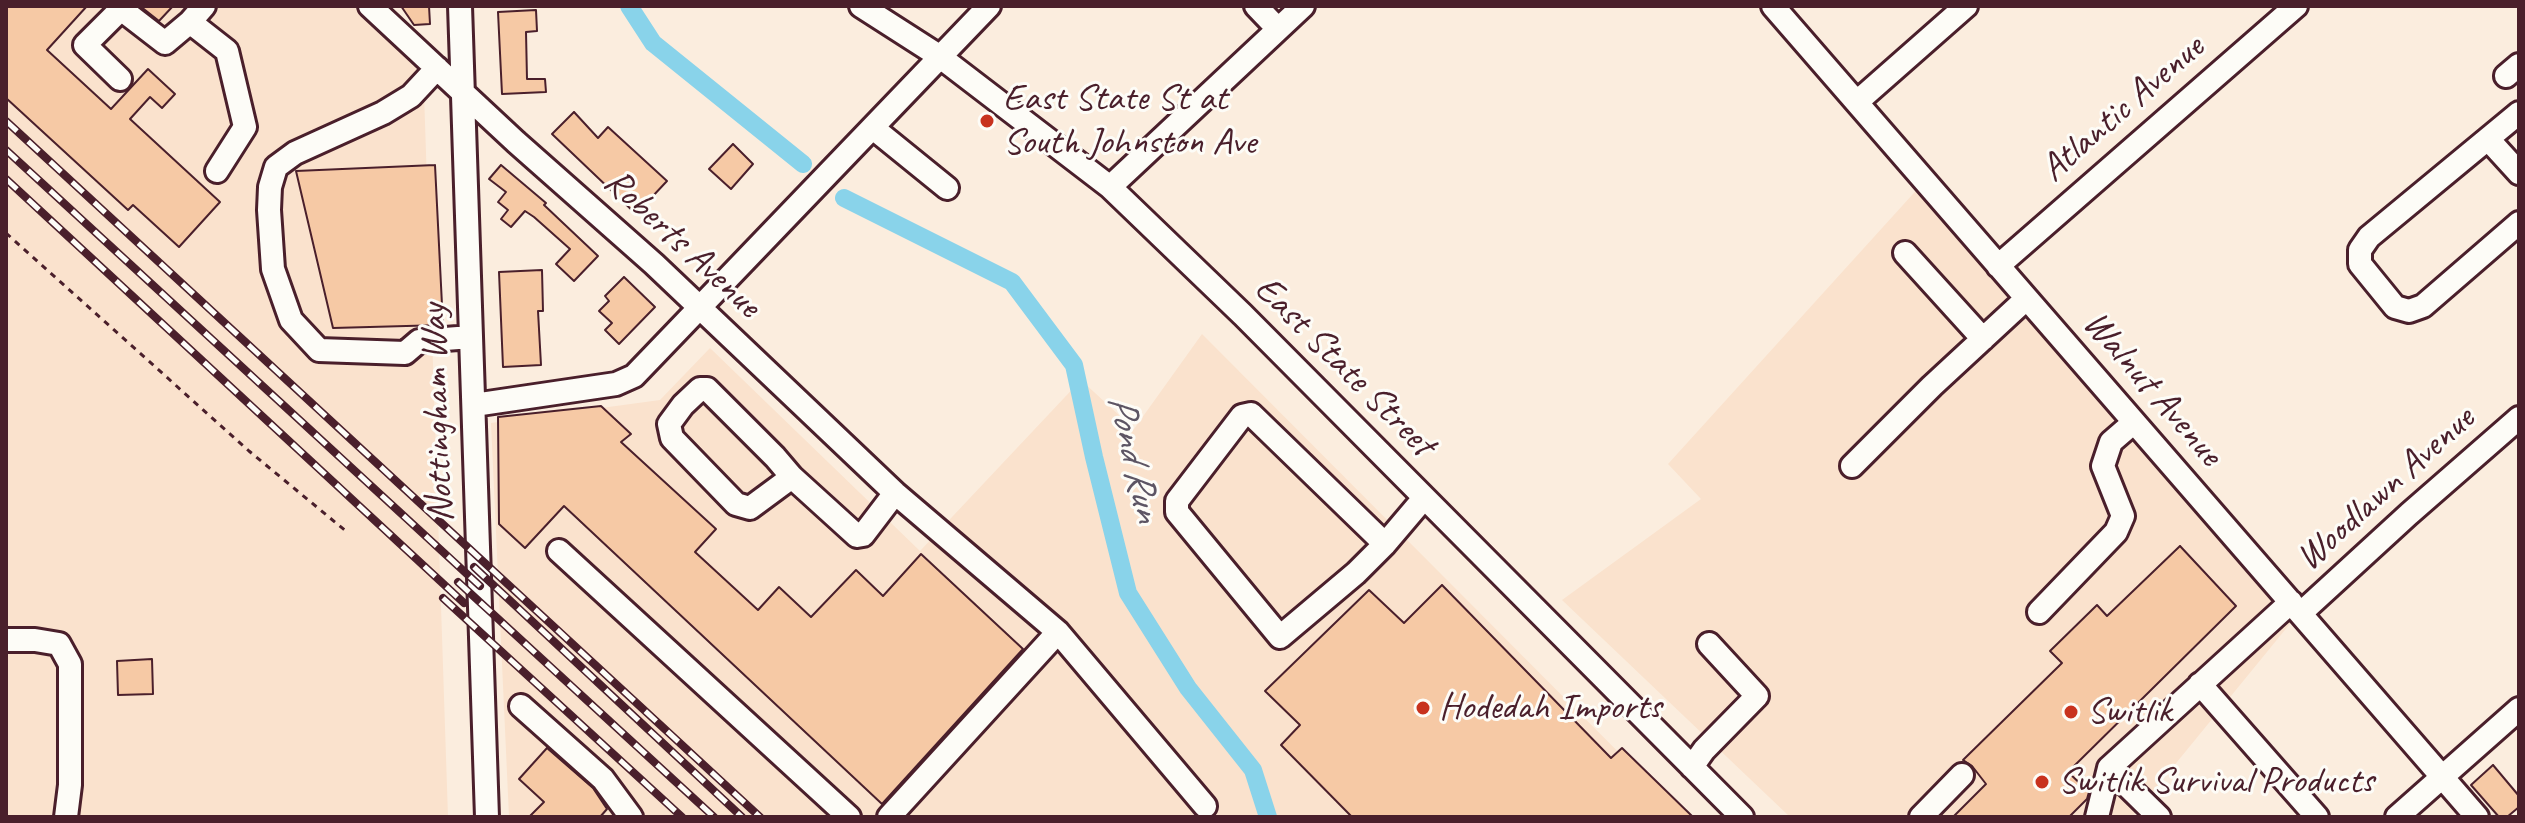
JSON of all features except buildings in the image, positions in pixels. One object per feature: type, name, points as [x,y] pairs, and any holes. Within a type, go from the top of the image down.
[{"type":"street","name":"Roberts Avenue","points":[[370,6],[700,307],[895,493],[1058,632],[1205,806]]},
{"type":"street","name":"Nottingham Way","points":[[460,6],[487,817]]},
{"type":"street","name":"East State Street","points":[[861,6],[939,56],[1110,187],[1243,315],[1742,817]]},
{"type":"street","points":[[474,405],[616,384],[634,376],[989,6]]},
{"type":"street","points":[[1256,6],[1278,29]]},
{"type":"street","points":[[1110,187],[1303,6]]},
{"type":"street","name":"Walnut Avenue","points":[[1773,6],[2477,817]]},
{"type":"street","points":[[1857,102],[1966,6]]},
{"type":"street","name":"Atlantic Avenue","points":[[1998,266],[2296,6]]},
{"type":"street","points":[[120,79],[85,45],[121,9],[165,43],[197,14],[227,51],[245,127],[217,171]]},
{"type":"street","points":[[437,68],[411,96],[383,113],[295,153],[276,167],[270,187],[269,210],[273,269],[291,320],[319,350],[405,353],[419,341],[471,337]]},
{"type":"street","points":[[2519,113],[2369,237],[2360,250],[2360,264],[2395,307],[2409,311],[2423,306],[2519,223]]},
{"type":"street","points":[[873,128],[947,188]]},
{"type":"street","points":[[2488,139],[2519,173]]},
{"type":"street","points":[[1905,253],[1983,339]]},
{"type":"street","points":[[1852,466],[2026,299]]},
{"type":"street","points":[[790,474],[750,508],[736,504],[672,438],[669,424],[700,389],[707,389],[790,474],[857,536],[863,535],[895,493]]},
{"type":"street","points":[[1385,544],[1251,414],[1242,416],[1177,501],[1177,512],[1280,637],[1356,573],[1385,544],[1424,498]]},
{"type":"street","name":"Woodlawn Avenue","points":[[2109,768],[2200,684],[2409,514],[2519,418]]},
{"type":"street","points":[[2039,612],[2116,532],[2123,516],[2103,466],[2111,442],[2133,423]]},
{"type":"street","points":[[559,551],[849,817]]},
{"type":"street","points":[[889,817],[1058,632]]},
{"type":"street","points":[[6,640],[59,644],[70,664],[70,785],[66,817]]},
{"type":"street","points":[[1692,767],[1704,750],[1757,696],[1709,644]]},
{"type":"street","points":[[2200,684],[2317,817]]},
{"type":"street","points":[[521,706],[603,779],[631,817]]},
{"type":"street","points":[[2397,817],[2519,709]]},
{"type":"street","points":[[2097,817],[2109,768]]},
{"type":"street","points":[[2109,768],[2159,817]]},
{"type":"street","points":[[1921,817],[1962,775]]},
{"type":"path","points":[[6,233],[249,451],[347,532]]},
{"type":"shaded area","points":[[6,6],[362,6],[423,63],[448,817],[6,817]]},
{"type":"shaded area","points":[[1922,184],[2298,614],[2132,817],[1790,817],[1562,600],[1701,499],[1668,464]]},
{"type":"shaded area","points":[[1202,334],[1683,817],[509,817],[491,423],[660,400],[710,348],[920,551],[1081,380],[1134,429]]},
{"type":"waterway","name":"Pond Run","points":[[629,6],[653,43],[803,164]]},
{"type":"waterway","name":"Pond Run","points":[[844,198],[1012,282],[1074,365],[1128,593],[1188,688],[1253,770],[1268,817]]},
{"type":"railway","points":[[6,121],[760,817]]},
{"type":"railway","points":[[6,150],[480,586]]},
{"type":"railway","points":[[6,179],[464,603]]},
{"type":"railway","points":[[474,567],[742,817]]},
{"type":"railway","points":[[458,582],[714,817]]},
{"type":"railway","points":[[443,598],[682,817]]},
{"type":"place","name":"East State St at South Johnston Ave","points":[[987,121]]},
{"type":"place","name":"Hodedah Imports","points":[[1423,708]]},
{"type":"place","name":"Switlik","points":[[2071,712]]},
{"type":"place","name":"Switlik Survival Products","points":[[2042,782]]}]
